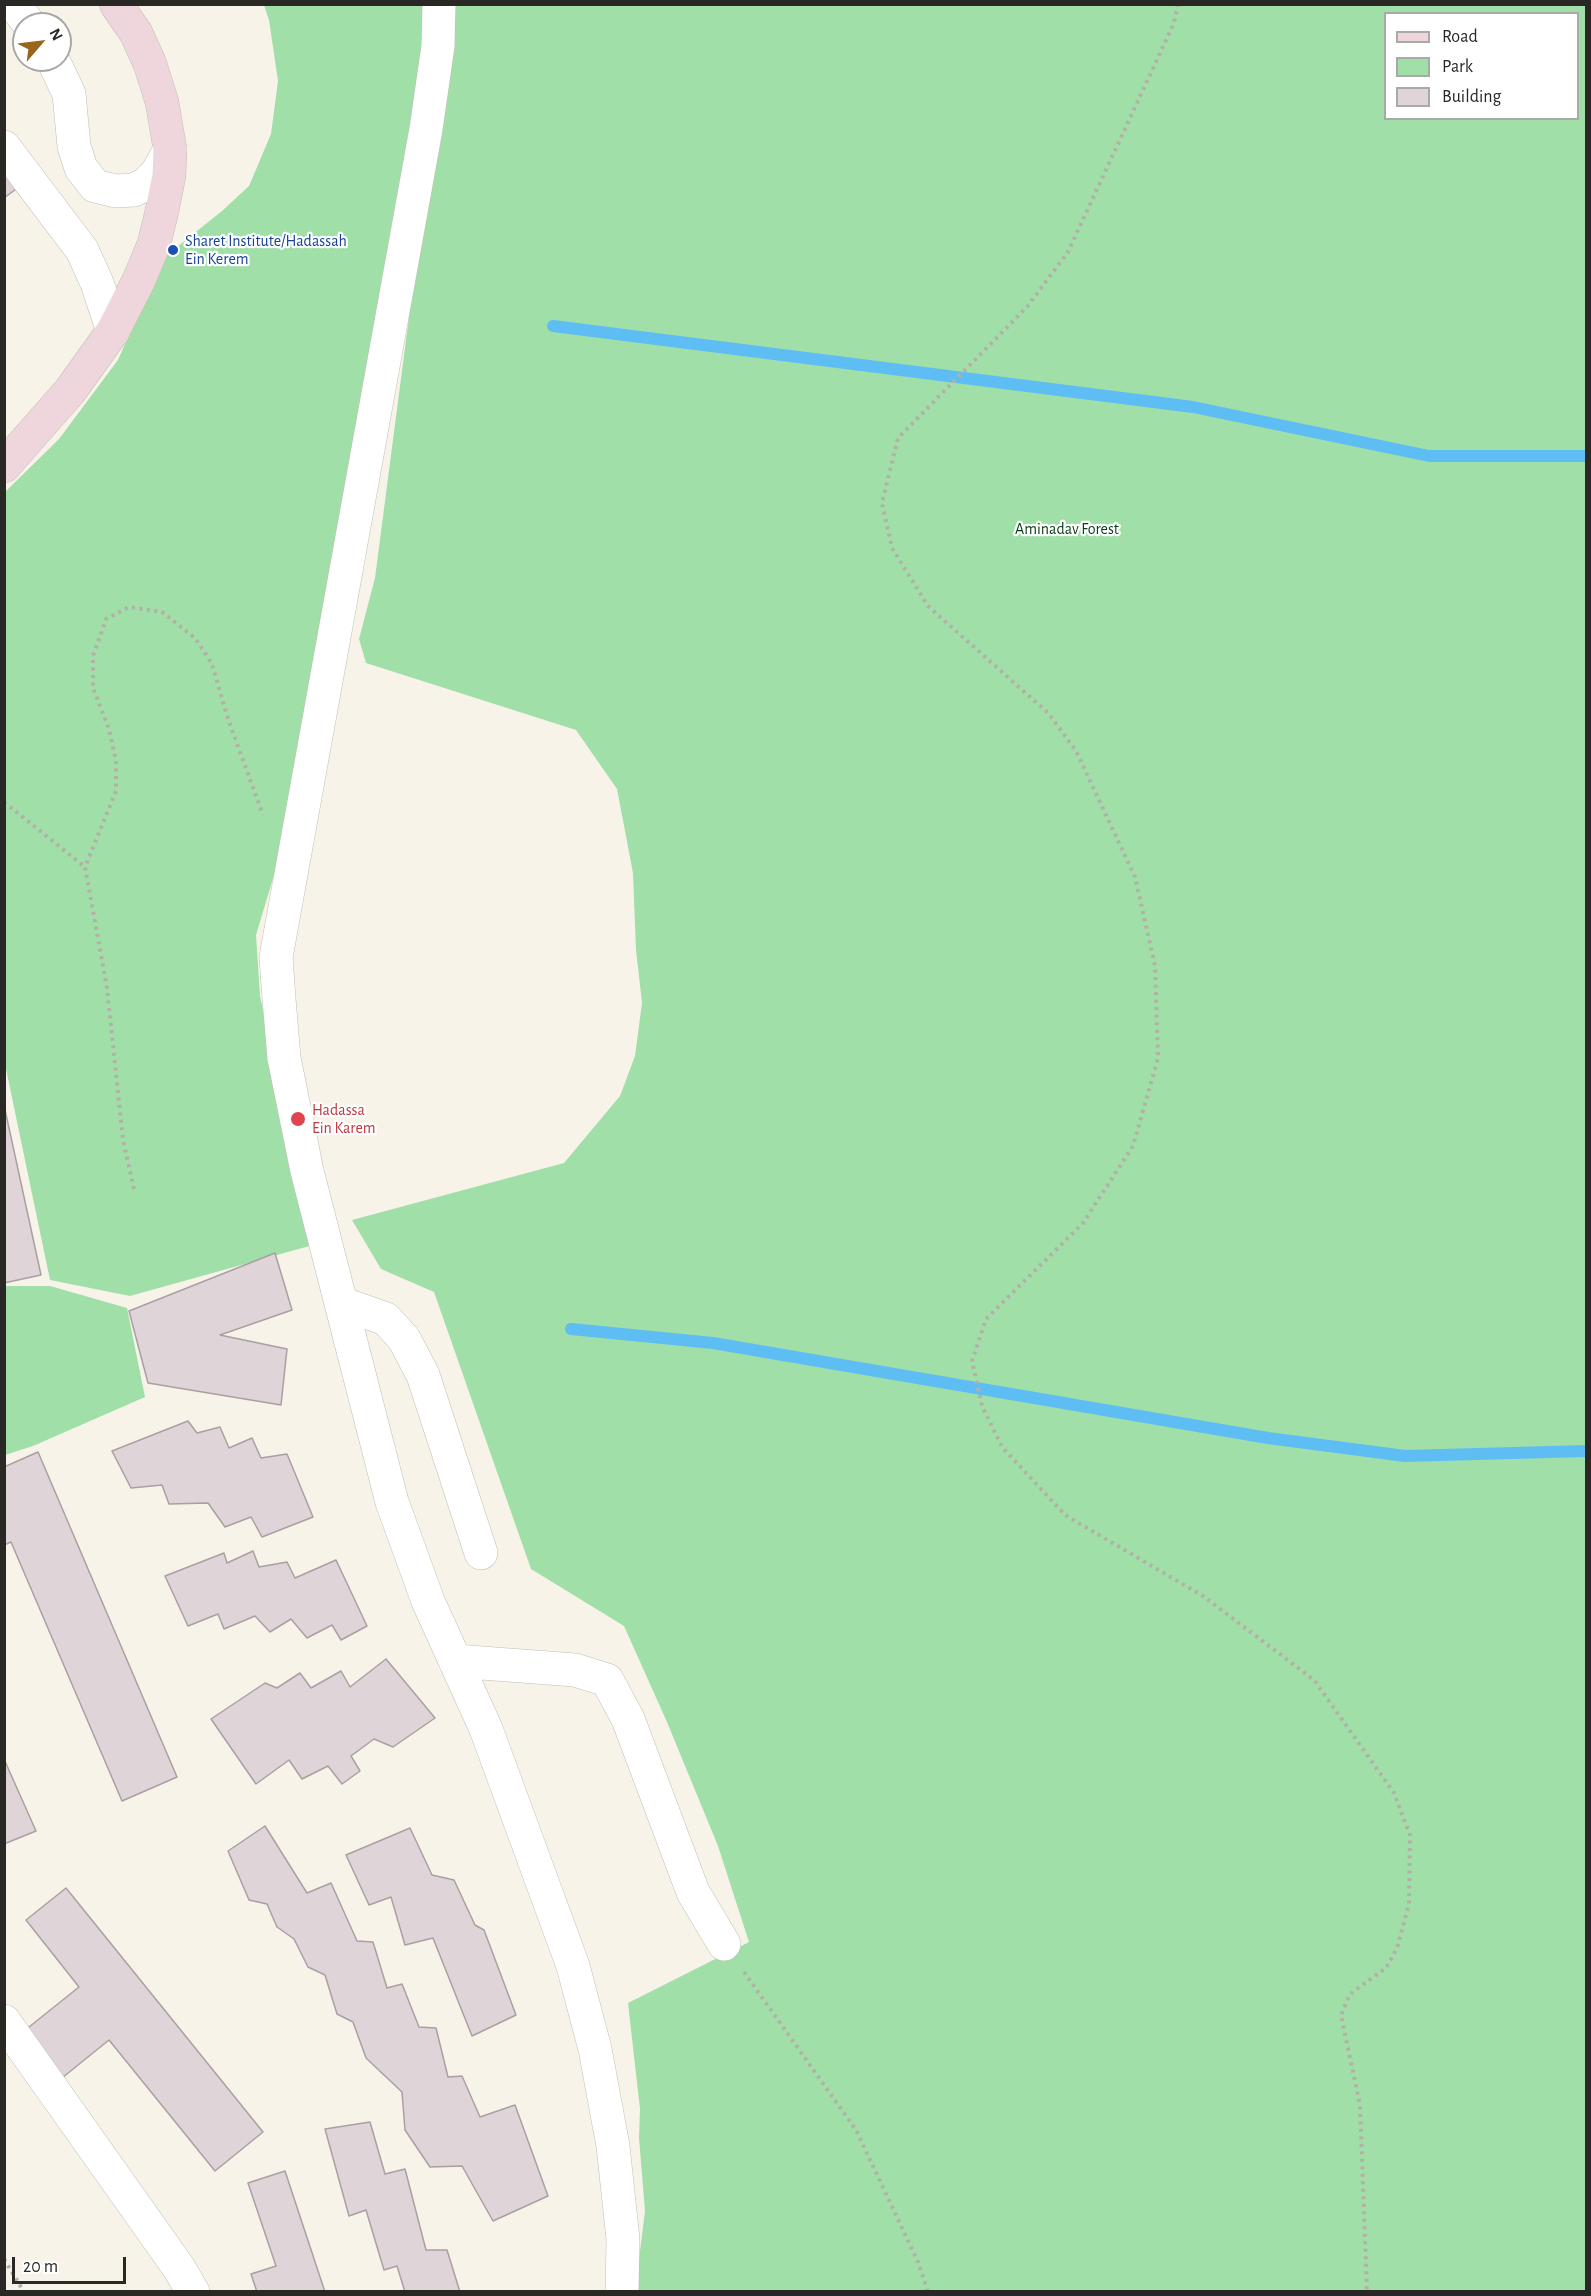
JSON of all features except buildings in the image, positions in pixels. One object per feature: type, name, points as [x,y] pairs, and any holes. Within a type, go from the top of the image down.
[{"type":"street","points":[[4,466],[70,391],[113,331],[154,244],[169,176],[170,149],[162,102],[150,64],[136,33],[116,4]]},
{"type":"street","points":[[439,4],[438,46],[426,129],[276,957],[284,1059],[308,1171],[392,1502],[428,1601],[486,1729],[573,1966],[594,2049],[613,2146],[623,2239],[622,2292]]},
{"type":"street","points":[[59,72],[69,94],[74,146],[81,168],[95,186],[116,191],[134,190],[146,184],[157,173],[170,149]]},
{"type":"street","points":[[4,147],[82,249],[97,282],[113,331]]},
{"type":"street","points":[[341,1303],[386,1320],[404,1339],[423,1375],[481,1553]]},
{"type":"street","points":[[455,1661],[575,1671],[607,1680],[628,1719],[693,1892],[724,1944]]},
{"type":"street","points":[[4,2021],[179,2268],[193,2292]]},
{"type":"path","points":[[1178,4],[1174,23],[1068,252],[1027,307],[898,438],[882,503],[892,548],[928,606],[1049,714],[1076,751],[1135,877],[1155,966],[1158,1058],[1133,1146],[1083,1223],[986,1319],[972,1361],[982,1406],[1002,1447],[1065,1515],[1203,1596],[1314,1680],[1394,1793],[1410,1835],[1409,1905],[1397,1948],[1386,1968],[1350,1994],[1341,2015],[1360,2104],[1367,2292]]},
{"type":"path","points":[[134,1189],[123,1140],[107,988],[85,867],[116,791],[117,761],[109,729],[93,688],[93,656],[106,619],[129,607],[162,612],[195,638],[212,664],[228,719],[263,817]]},
{"type":"path","points":[[4,802],[85,867]]},
{"type":"path","points":[[724,1944],[856,2130],[918,2262],[928,2292]]},
{"type":"path","points":[[4,2259],[24,2292]]},
{"type":"green space","points":[[264,5],[423,5],[428,52],[283,845],[256,935],[260,996],[313,1245],[130,1296],[50,1280],[5,1064],[4,493],[59,439],[118,360],[162,259],[249,186],[271,134],[278,81],[269,20]]},
{"type":"green space","name":"Aminadav Forest","points":[[455,5],[1586,5],[1586,2291],[635,2291],[645,2211],[639,2138],[640,2109],[628,2003],[749,1942],[718,1846],[667,1722],[624,1626],[531,1569],[434,1292],[381,1269],[352,1220],[564,1163],[620,1096],[635,1056],[642,1003],[636,950],[633,873],[617,789],[576,730],[366,663],[359,639],[375,578],[421,225]]},
{"type":"green space","points":[[5,1286],[50,1286],[127,1308],[145,1397],[33,1446],[5,1455]]},
{"type":"waterway","points":[[553,326],[1193,407],[1429,456],[1586,456]]},
{"type":"waterway","points":[[571,1329],[713,1343],[1268,1438],[1405,1456],[1586,1451]]},
{"type":"place","name":"Sharet Institute/Hadassah Ein Kerem","points":[[173,250]]},
{"type":"place","name":"Hadassa Ein Karem","points":[[298,1119]]}]
